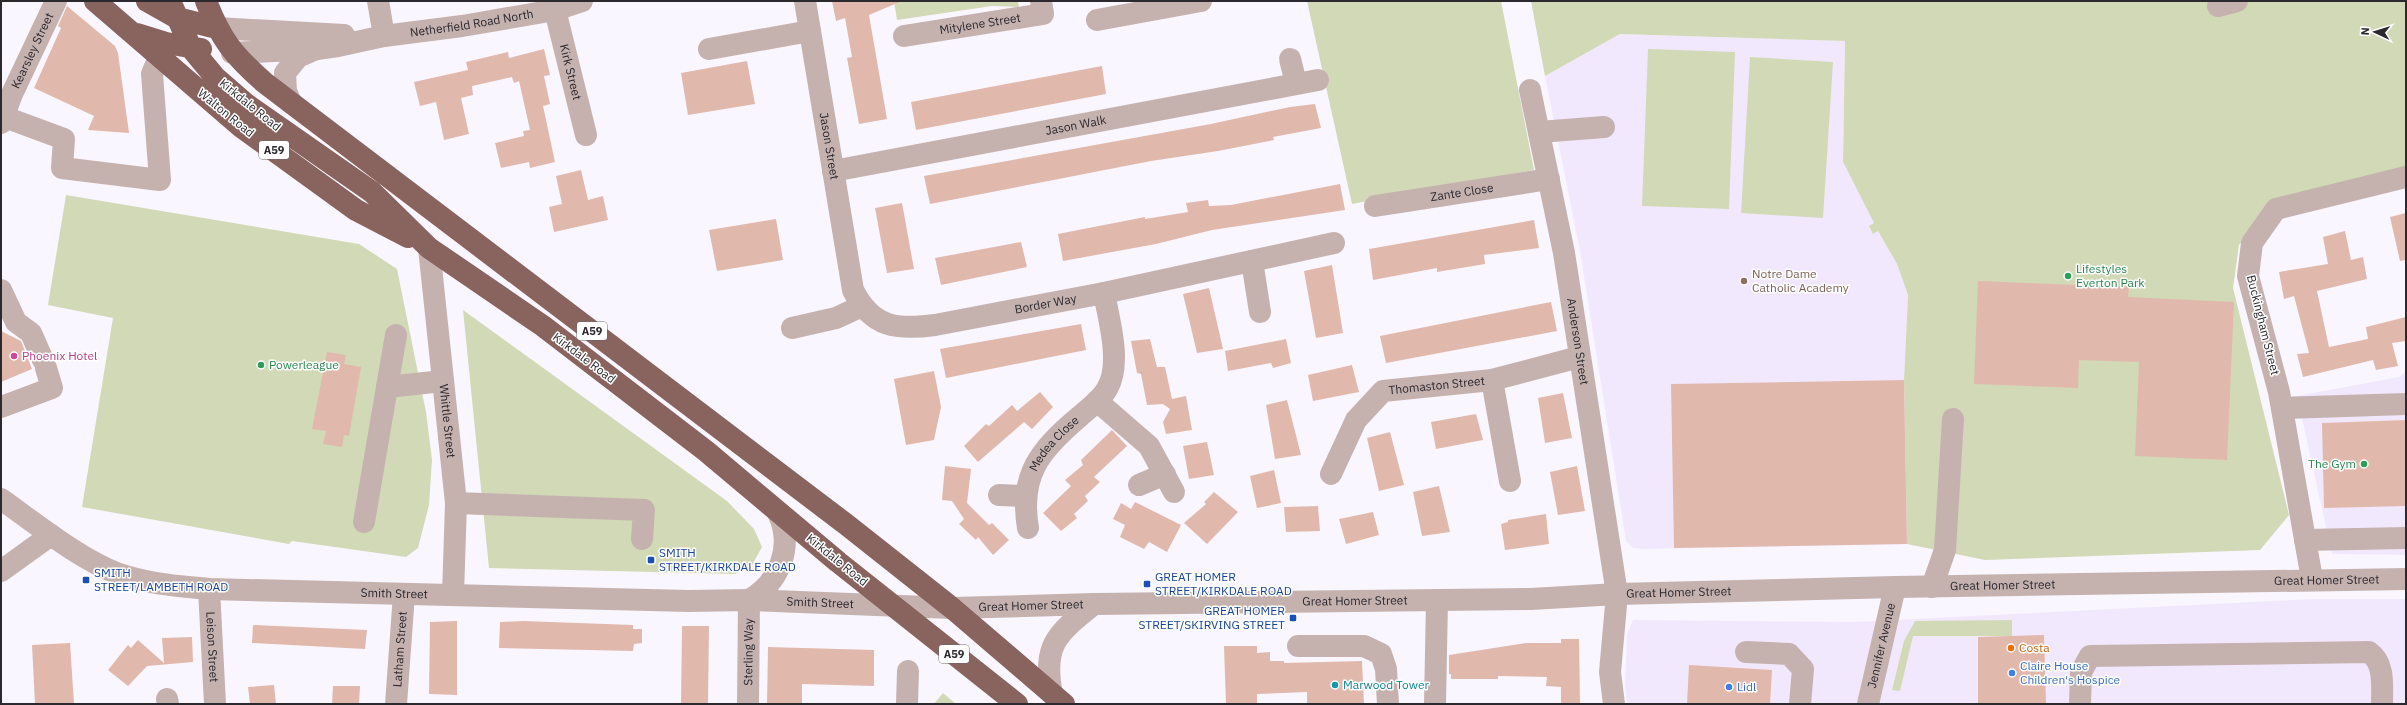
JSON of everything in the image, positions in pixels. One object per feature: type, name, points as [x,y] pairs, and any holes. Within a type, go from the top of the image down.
[{"type":"highway","name":"Walton Road","points":[[95,1],[240,126],[356,210],[429,248]]},
{"type":"highway","points":[[147,1],[174,9],[217,28]]},
{"type":"highway","points":[[206,1],[217,28],[232,53]]},
{"type":"highway","name":"Kirkdale Road","points":[[174,9],[191,48],[215,76],[246,104],[372,192],[429,248],[543,326],[706,451],[778,513],[1016,704]]},
{"type":"highway","points":[[132,33],[191,48],[232,53]]},
{"type":"highway","name":"A59","points":[[232,53],[265,83],[291,103],[842,521],[952,608],[1058,699]]},
{"type":"street","name":"Kearsley Street","points":[[1,120],[6,93],[56,1]]},
{"type":"street","points":[[378,1],[384,36]]},
{"type":"street","name":"Netherfield Road North","points":[[232,53],[317,49],[384,36],[462,26],[555,10],[580,1]]},
{"type":"street","name":"Jason Street","points":[[805,1],[833,170],[858,298]]},
{"type":"street","name":"Mitylene Street","points":[[904,36],[1043,14],[1041,1]]},
{"type":"street","points":[[1096,20],[1201,1]]},
{"type":"street","name":"Kirk Street","points":[[555,10],[586,135]]},
{"type":"street","name":"Netherfield Road North","points":[[217,28],[384,36]]},
{"type":"street","points":[[709,49],[810,31]]},
{"type":"street","name":"Netherfield Road North","points":[[291,103],[286,91],[285,73],[298,57],[317,49]]},
{"type":"street","points":[[1,120],[64,139],[62,168],[160,180],[152,74],[159,57]]},
{"type":"street","points":[[1290,59],[1296,84]]},
{"type":"street","name":"Jason Walk","points":[[833,170],[1318,80]]},
{"type":"street","name":"Anderson Street","points":[[1530,90],[1564,253],[1617,594],[1610,672],[1614,704]]},
{"type":"street","points":[[1539,132],[1604,127]]},
{"type":"street","name":"Buckingham Street","points":[[2312,580],[2282,408],[2248,276],[2252,243],[2276,209],[2406,177]]},
{"type":"street","name":"Zante Close","points":[[1375,206],[1549,179]]},
{"type":"street","name":"Border Way","points":[[858,298],[883,323],[910,328],[1104,293],[1334,243]]},
{"type":"street","name":"Whittle Street","points":[[429,248],[456,503],[453,595]]},
{"type":"street","points":[[1252,261],[1260,312]]},
{"type":"street","points":[[1,290],[16,322],[31,333],[52,388],[1,407]]},
{"type":"street","name":"Medea Close","points":[[1028,528],[1025,496],[1034,468],[1040,456],[1061,432],[1097,401],[1108,389],[1114,358],[1104,293]]},
{"type":"street","points":[[792,328],[836,318],[858,298]]},
{"type":"street","points":[[364,522],[396,335]]},
{"type":"street","name":"Thomaston Street","points":[[1331,474],[1356,420],[1383,391],[1492,380],[1579,357]]},
{"type":"street","name":"Thomaston Street","points":[[1492,380],[1510,481]]},
{"type":"street","points":[[387,387],[443,382]]},
{"type":"street","points":[[1097,401],[1149,446],[1169,483],[1139,485]]},
{"type":"street","points":[[2282,408],[2406,404]]},
{"type":"street","points":[[1932,587],[1945,550],[1953,419]]},
{"type":"street","points":[[999,495],[1025,496]]},
{"type":"street","name":"Smith Street","points":[[1,499],[52,535],[118,574],[148,582],[209,590],[689,601],[749,600],[952,608]]},
{"type":"street","points":[[456,503],[644,510],[642,539]]},
{"type":"street","points":[[749,600],[767,587],[780,567],[785,542],[784,530],[778,513]]},
{"type":"street","points":[[1,571],[52,535]]},
{"type":"street","points":[[2305,540],[2406,538]]},
{"type":"street","name":"Great Homer Street","points":[[952,608],[1094,604],[1532,599],[1617,594],[1895,587],[2406,579]]},
{"type":"street","name":"Jennifer Avenue","points":[[1868,704],[1895,587]]},
{"type":"street","name":"Leison Street","points":[[209,590],[215,704]]},
{"type":"street","name":"Latham Street","points":[[396,704],[404,594]]},
{"type":"street","name":"Sterling Way","points":[[748,704],[749,600]]},
{"type":"street","points":[[1435,704],[1437,600]]},
{"type":"street","points":[[1058,699],[1049,665],[1056,639],[1063,630],[1094,604]]},
{"type":"street","points":[[1298,646],[1364,646],[1381,654],[1386,669],[1388,704]]},
{"type":"street","points":[[1746,652],[1789,654],[1803,669],[1800,704]]},
{"type":"street","points":[[2080,704],[2081,672],[2085,662],[2090,656],[2369,652],[2376,657],[2382,678],[2382,704]]},
{"type":"street","points":[[907,704],[908,671]]},
{"type":"shaded area","name":"Notre Dame Catholic Academy","points":[[1620,34],[1845,41],[1843,162],[1874,223],[1869,226],[1878,231],[1897,264],[1908,295],[1904,380],[1907,544],[1643,549],[1633,548],[1626,541],[1580,251],[1545,76]]},
{"type":"shaded area","points":[[2406,371],[2406,555],[2332,554],[2297,396],[2399,377]]},
{"type":"shaded area","points":[[2312,599],[2406,599],[2406,704],[1627,704],[1625,686],[1627,635],[1633,620],[1853,622]]},
{"type":"green space","points":[[894,1],[1018,1],[1019,7],[992,6],[897,20]]},
{"type":"green space","points":[[1307,1],[1501,1],[1534,170],[1352,204]]},
{"type":"green space","name":"Lifestyles Everton Park","points":[[1531,1],[2406,1],[2406,173],[2271,207],[2239,245],[2233,288],[2289,515],[2260,550],[1985,560],[1907,544],[1904,380],[1908,295],[1897,264],[1878,231],[1873,234],[1869,226],[1874,223],[1843,162],[1845,41],[1620,34],[1545,76]]},
{"type":"green space","points":[[1648,49],[1735,52],[1729,209],[1642,206]]},
{"type":"green space","points":[[1750,57],[1833,62],[1823,218],[1741,213]]},
{"type":"green space","name":"Powerleague","points":[[66,195],[359,244],[397,269],[426,412],[432,460],[429,505],[418,548],[406,557],[292,541],[289,544],[82,507],[113,318],[48,305]]},
{"type":"green space","points":[[463,310],[727,501],[754,529],[762,547],[752,565],[735,574],[489,568]]},
{"type":"green space","points":[[2012,620],[2012,636],[1913,636],[1900,691],[1892,690],[1904,641],[1915,621]]},
{"type":"green space","points":[[943,693],[956,704],[934,704]]},
{"type":"building","points":[[832,1],[902,1],[869,15],[887,119],[859,124],[847,58],[852,57],[845,18],[836,21]]},
{"type":"building","points":[[67,6],[115,46],[118,53],[129,133],[88,130],[94,116],[34,88],[61,28],[58,26]]},
{"type":"building","points":[[544,49],[550,75],[544,76],[550,104],[543,106],[555,162],[530,168],[529,162],[501,168],[495,143],[524,136],[523,131],[530,130],[519,81],[514,83],[512,77],[472,86],[473,95],[461,98],[469,134],[444,140],[436,102],[420,106],[414,82],[468,70],[466,62],[508,52],[509,58]]},
{"type":"building","points":[[747,61],[755,104],[688,115],[681,73]]},
{"type":"building","points":[[1102,66],[1106,94],[916,130],[911,102]]},
{"type":"building","points":[[1315,104],[1321,128],[1273,137],[1274,140],[1218,151],[1151,161],[930,204],[924,176],[1211,124],[1290,107]]},
{"type":"building","points":[[581,170],[588,200],[603,196],[608,220],[554,232],[549,207],[562,204],[556,176]]},
{"type":"building","points":[[1340,184],[1345,210],[1212,230],[1156,244],[1063,261],[1058,234],[1145,217],[1145,219],[1188,212],[1186,203],[1208,200],[1209,206],[1231,205]]},
{"type":"building","points":[[902,203],[914,269],[887,273],[875,208]]},
{"type":"building","points":[[2406,213],[2406,260],[2400,261],[2390,217]]},
{"type":"building","points":[[776,219],[783,260],[717,271],[709,230]]},
{"type":"building","points":[[1534,220],[1539,248],[1484,255],[1485,264],[1437,272],[1437,268],[1373,280],[1369,249]]},
{"type":"building","points":[[2345,231],[2351,260],[2363,257],[2367,279],[2317,291],[2329,347],[2368,339],[2366,327],[2406,317],[2406,341],[2392,343],[2398,366],[2376,370],[2373,360],[2303,377],[2297,354],[2309,353],[2294,296],[2284,299],[2279,272],[2328,264],[2323,237]]},
{"type":"building","points":[[1021,242],[1027,267],[941,285],[935,258]]},
{"type":"building","points":[[1332,265],[1343,333],[1316,338],[1304,271]]},
{"type":"building","name":"Lifestyles Everton Park","points":[[1978,281],[2129,287],[2128,297],[2234,302],[2227,460],[2135,456],[2139,362],[2079,360],[2078,388],[1974,384]]},
{"type":"building","points":[[1209,288],[1223,349],[1197,353],[1183,294]]},
{"type":"building","points":[[1551,302],[1557,331],[1386,363],[1380,336]]},
{"type":"building","points":[[1081,324],[1086,350],[946,378],[940,349]]},
{"type":"building","name":"Phoenix Hotel","points":[[1,331],[21,341],[32,369],[1,382]]},
{"type":"building","points":[[1150,339],[1157,367],[1165,367],[1172,399],[1186,396],[1192,430],[1166,434],[1163,422],[1170,409],[1163,404],[1147,405],[1141,374],[1137,373],[1131,341]]},
{"type":"building","points":[[1286,339],[1291,363],[1273,368],[1271,363],[1228,371],[1225,351]]},
{"type":"building","points":[[327,352],[346,355],[344,364],[361,367],[349,436],[344,435],[342,447],[323,444],[326,431],[312,429]]},
{"type":"building","points":[[1352,365],[1359,392],[1313,401],[1308,375]]},
{"type":"building","points":[[934,371],[941,407],[934,440],[906,445],[894,379]]},
{"type":"building","points":[[1904,380],[1907,544],[1674,548],[1671,384]]},
{"type":"building","points":[[1040,392],[1053,407],[1032,429],[1024,422],[978,462],[964,446],[986,424],[989,426],[1012,405],[1017,411]]},
{"type":"building","points":[[1563,393],[1572,438],[1545,443],[1538,398]]},
{"type":"building","points":[[1287,400],[1301,455],[1275,459],[1266,405]]},
{"type":"building","points":[[1476,414],[1483,440],[1436,449],[1431,422]]},
{"type":"building","name":"The Gym","points":[[2406,420],[2406,506],[2324,508],[2322,423]]},
{"type":"building","points":[[1112,430],[1127,446],[1094,477],[1100,482],[1085,496],[1088,501],[1074,514],[1077,518],[1061,531],[1043,513],[1071,486],[1065,480],[1083,465],[1081,460]]},
{"type":"building","points":[[1390,432],[1404,485],[1379,491],[1367,438]]},
{"type":"building","points":[[1207,442],[1214,475],[1189,479],[1183,446]]},
{"type":"building","points":[[945,466],[971,469],[967,503],[989,525],[992,523],[1009,540],[993,555],[978,537],[976,540],[959,524],[964,519],[952,501],[942,500]]},
{"type":"building","points":[[1577,466],[1585,511],[1558,515],[1550,472]]},
{"type":"building","points":[[1274,470],[1281,503],[1257,508],[1250,476]]},
{"type":"building","points":[[1439,486],[1450,532],[1422,536],[1413,492]]},
{"type":"building","points":[[1214,492],[1238,512],[1207,544],[1184,523],[1206,504],[1204,502]]},
{"type":"building","points":[[1135,502],[1181,525],[1167,552],[1149,542],[1144,549],[1120,537],[1125,525],[1113,519],[1121,503],[1131,509]]},
{"type":"building","points":[[1318,506],[1320,531],[1286,532],[1284,507]]},
{"type":"building","points":[[1373,512],[1379,535],[1346,544],[1339,519]]},
{"type":"building","points":[[1546,514],[1549,544],[1505,550],[1501,524],[1508,522],[1508,520]]},
{"type":"building","points":[[457,621],[457,695],[429,694],[430,622]]},
{"type":"building","points":[[523,621],[633,625],[633,629],[642,629],[642,643],[634,644],[633,651],[499,648],[500,622]]},
{"type":"building","points":[[253,625],[367,630],[365,649],[252,643]]},
{"type":"building","points":[[682,626],[709,626],[708,704],[681,704]]},
{"type":"building","points":[[2044,635],[2046,704],[1978,704],[1978,637]]},
{"type":"building","points":[[192,637],[193,662],[147,666],[128,686],[108,670],[128,645],[131,648],[138,640],[164,663],[162,638]]},
{"type":"building","points":[[1561,639],[1579,639],[1580,704],[1561,704],[1561,687],[1546,686],[1547,677],[1498,676],[1498,679],[1451,679],[1451,674],[1449,674],[1449,655],[1526,643],[1561,643]]},
{"type":"building","points":[[70,643],[74,704],[35,704],[32,645]]},
{"type":"building","points":[[1224,646],[1257,646],[1257,653],[1270,652],[1270,661],[1284,661],[1284,663],[1362,661],[1364,704],[1307,704],[1307,692],[1257,694],[1257,704],[1226,704]]},
{"type":"building","points":[[768,647],[874,650],[874,686],[802,684],[802,704],[767,704]]},
{"type":"building","name":"Lidl","points":[[1689,665],[1772,670],[1770,704],[1687,704]]},
{"type":"building","points":[[274,685],[276,704],[250,704],[248,687]]},
{"type":"building","points":[[333,686],[360,686],[359,704],[332,704]]},
{"type":"place","name":"Lifestyles Everton Park","points":[[2068,276]]},
{"type":"place","name":"Notre Dame Catholic Academy","points":[[1744,281]]},
{"type":"place","name":"Phoenix Hotel","points":[[14,356]]},
{"type":"place","name":"Powerleague","points":[[261,365]]},
{"type":"place","name":"The Gym","points":[[2364,464]]},
{"type":"place","name":"SMITH STREET/KIRKDALE ROAD","points":[[651,560]]},
{"type":"place","name":"SMITH STREET/LAMBETH ROAD","points":[[86,580]]},
{"type":"place","name":"GREAT HOMER STREET/KIRKDALE ROAD","points":[[1147,584]]},
{"type":"place","name":"GREAT HOMER STREET/SKIRVING STREET","points":[[1293,618]]},
{"type":"place","name":"Costa","points":[[2011,648]]},
{"type":"place","name":"Claire House Children's Hospice","points":[[2012,673]]},
{"type":"place","name":"Marwood Tower","points":[[1335,685]]},
{"type":"place","name":"Lidl","points":[[1729,687]]}]
